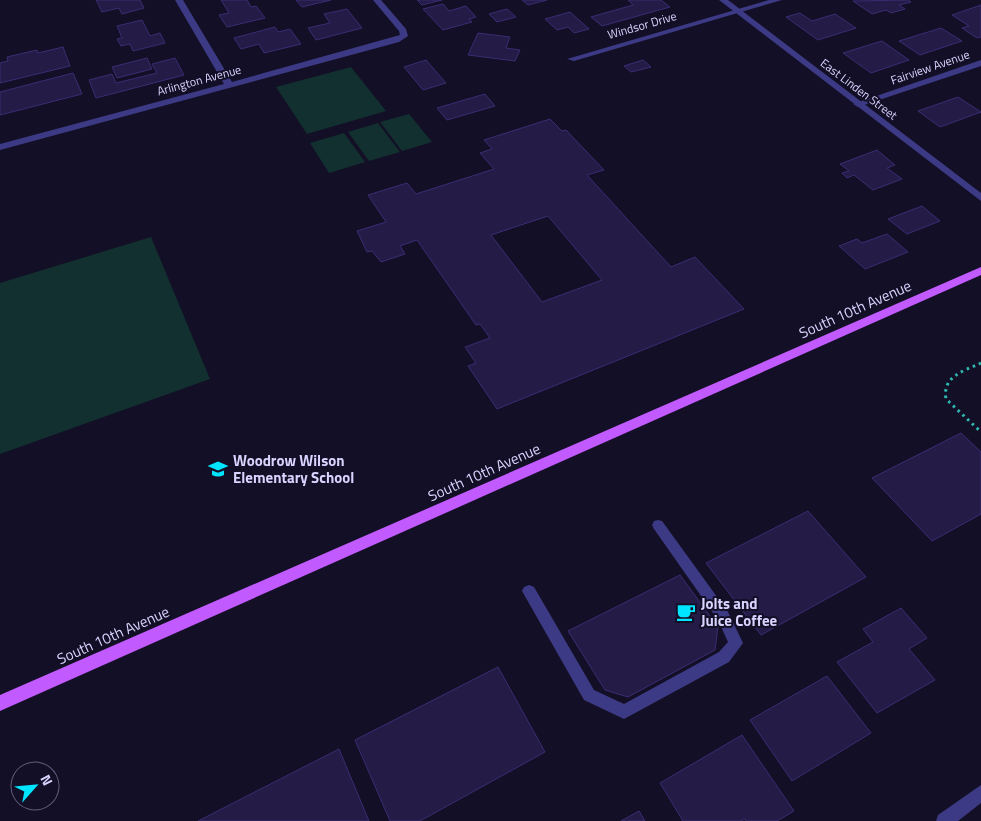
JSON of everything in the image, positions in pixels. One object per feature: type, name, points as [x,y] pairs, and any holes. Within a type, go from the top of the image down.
[{"type":"main road","name":"South 10th Avenue","points":[[0,703],[981,271]]},
{"type":"street","points":[[178,0],[229,85]]},
{"type":"street","name":"Arlington Avenue","points":[[0,147],[396,40],[404,36],[403,31],[377,0]]},
{"type":"street","name":"East Linden Street","points":[[723,0],[981,198]]},
{"type":"street","name":"Windsor Drive","points":[[571,58],[778,0]]},
{"type":"street","name":"Fairview Avenue","points":[[858,104],[981,63]]},
{"type":"street","points":[[944,821],[981,793]]},
{"type":"lane","points":[[529,591],[589,695],[624,712],[724,657],[736,643],[723,616],[658,525]]},
{"type":"path","points":[[981,363],[949,379],[944,386],[943,392],[946,399],[981,432]]},
{"type":"green space","points":[[351,67],[386,111],[307,134],[276,87]]},
{"type":"green space","points":[[409,114],[432,142],[402,151],[380,122]]},
{"type":"green space","points":[[378,123],[400,152],[369,161],[348,132]]},
{"type":"green space","points":[[344,133],[365,162],[329,173],[310,143]]},
{"type":"green space","points":[[151,237],[210,379],[0,454],[0,283]]},
{"type":"building","points":[[96,0],[140,0],[144,8],[122,14],[119,8],[102,12]]},
{"type":"building","points":[[221,0],[247,0],[251,7],[256,6],[265,18],[227,27],[219,15],[229,13]]},
{"type":"building","points":[[296,0],[331,0],[302,7]]},
{"type":"building","points":[[417,0],[442,0],[422,5]]},
{"type":"building","points":[[522,0],[547,0],[528,5]]},
{"type":"building","points":[[628,0],[661,0],[670,7],[602,26],[591,17],[633,5]]},
{"type":"building","points":[[908,0],[911,2],[899,5],[905,9],[891,13],[886,10],[872,14],[853,1]]},
{"type":"building","points":[[443,4],[449,11],[466,6],[476,17],[469,19],[472,22],[443,30],[423,9]]},
{"type":"building","points":[[981,5],[981,37],[977,38],[962,28],[969,26],[952,15]]},
{"type":"building","points":[[347,9],[362,28],[316,40],[308,28],[330,23],[324,14]]},
{"type":"building","points":[[507,9],[516,17],[497,22],[489,14]]},
{"type":"building","points":[[570,12],[589,29],[574,33],[568,27],[557,30],[545,19]]},
{"type":"building","points":[[800,13],[812,21],[835,14],[856,28],[818,40],[786,17]]},
{"type":"building","points":[[142,20],[150,36],[160,33],[165,43],[133,51],[130,44],[121,46],[117,39],[122,38],[117,26]]},
{"type":"building","points":[[275,27],[278,32],[290,29],[301,44],[264,53],[259,44],[241,49],[234,38]]},
{"type":"building","points":[[941,28],[962,41],[920,55],[899,41]]},
{"type":"building","points":[[478,33],[510,37],[506,48],[520,50],[515,61],[468,55]]},
{"type":"building","points":[[882,41],[909,60],[871,73],[843,53]]},
{"type":"building","points":[[63,47],[70,66],[0,83],[0,63],[8,61],[7,57],[37,50],[38,53]]},
{"type":"building","points":[[147,58],[152,69],[117,78],[112,67]]},
{"type":"building","points":[[175,58],[184,75],[96,98],[89,80],[112,74],[116,83],[157,73],[152,64]]},
{"type":"building","points":[[426,60],[446,83],[423,90],[404,67]]},
{"type":"building","points":[[643,60],[651,67],[631,72],[624,66]]},
{"type":"building","points":[[73,73],[82,94],[0,115],[0,92]]},
{"type":"building","points":[[485,94],[495,106],[447,120],[437,108]]},
{"type":"building","points":[[958,97],[981,112],[940,127],[918,111]]},
{"type":"building","points":[[550,119],[562,131],[566,130],[604,170],[587,175],[671,267],[695,257],[744,309],[497,409],[468,366],[476,363],[465,347],[490,338],[480,324],[476,325],[417,240],[400,246],[405,254],[381,262],[372,251],[367,252],[357,231],[386,222],[368,195],[407,183],[416,194],[494,169],[480,153],[492,149],[484,140]],"holes":[[[548,216],[602,280],[542,302],[491,235]]]},
{"type":"building","points":[[877,150],[895,165],[887,168],[902,179],[873,190],[854,175],[847,178],[842,173],[849,171],[840,164]]},
{"type":"building","points":[[922,206],[940,221],[907,234],[888,219]]},
{"type":"building","points":[[887,234],[908,252],[865,269],[839,246],[857,239],[862,243]]},
{"type":"building","points":[[961,433],[981,452],[981,514],[932,541],[872,478]]},
{"type":"building","points":[[808,511],[866,577],[761,635],[706,563]]},
{"type":"building","points":[[680,575],[718,627],[715,650],[628,697],[605,690],[568,631]]},
{"type":"building","points":[[901,608],[927,638],[909,649],[935,680],[877,713],[837,662],[873,642],[863,629]]},
{"type":"building","points":[[498,667],[545,752],[420,821],[390,821],[355,740]]},
{"type":"building","points":[[827,676],[871,733],[792,781],[750,720]]},
{"type":"building","points":[[742,735],[794,811],[777,821],[746,821],[745,819],[741,821],[683,821],[660,783]]},
{"type":"building","points":[[339,749],[369,821],[198,821]]},
{"type":"building","points":[[639,811],[645,821],[621,821]]},
{"type":"place","name":"Woodrow Wilson Elementary School","points":[[218,469]]},
{"type":"place","name":"Jolts and Juice Coffee","points":[[686,612]]}]
